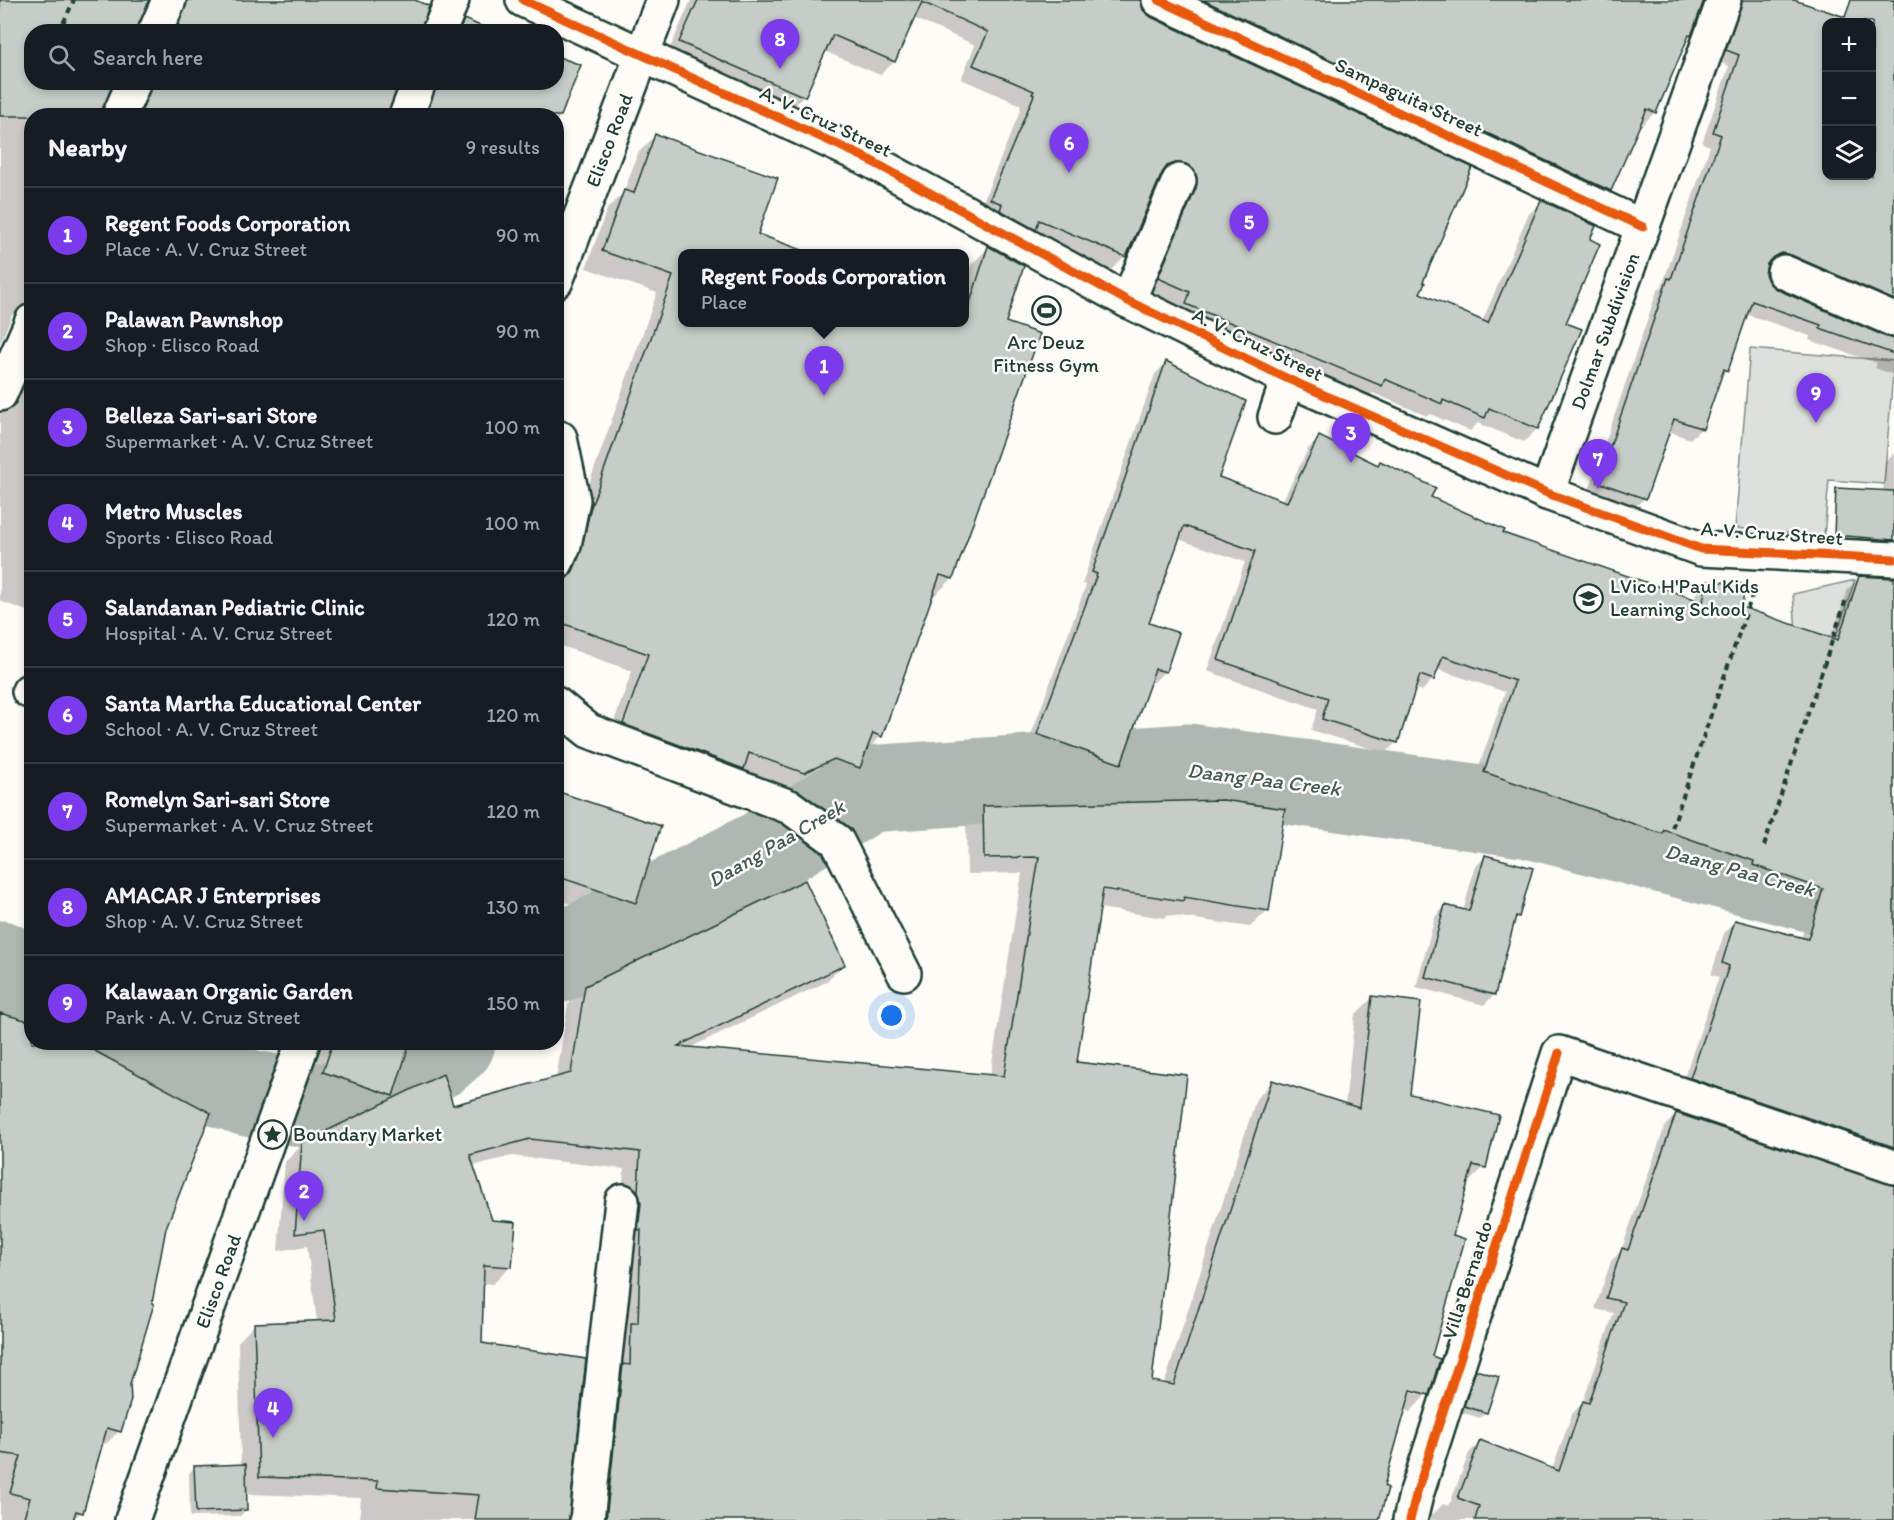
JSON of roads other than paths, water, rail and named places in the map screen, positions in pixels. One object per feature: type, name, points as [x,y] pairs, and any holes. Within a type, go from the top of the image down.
[{"type":"street","points":[[158,24],[169,0]]},
{"type":"street","points":[[442,24],[452,0]]},
{"type":"street","name":"A. V. Cruz Street","points":[[523,0],[864,157],[1128,301],[1288,379],[1547,493],[1701,549],[1894,559]]},
{"type":"street","name":"Elisco Road","points":[[564,258],[663,0]]},
{"type":"street","name":"Sampaguita Street","points":[[1159,0],[1643,227]]},
{"type":"street","name":"Dolmar Subdivision","points":[[1547,493],[1724,0]]},
{"type":"street","points":[[123,108],[131,90]]},
{"type":"street","points":[[409,108],[416,90]]},
{"type":"street","points":[[1128,301],[1179,181]]},
{"type":"street","points":[[1784,272],[1894,320]]},
{"type":"street","points":[[0,394],[24,339]]},
{"type":"street","points":[[1275,417],[1288,379]]},
{"type":"street","points":[[564,457],[573,500],[564,545]]},
{"type":"street","points":[[564,711],[589,731],[790,807],[837,841],[904,973]]},
{"type":"street","name":"Villa Bernardo","points":[[1410,1520],[1416,1495],[1559,1053],[1894,1167]]},
{"type":"street","name":"Elisco Road","points":[[132,1520],[299,1054]]},
{"type":"street","points":[[587,1520],[622,1201]]},
{"type":"waterway","name":"Daang Paa Creek","points":[[564,956],[762,854],[868,789],[1189,767],[1530,815],[1894,910]]},
{"type":"waterway","name":"Daang Paa Creek","points":[[0,964],[24,980]]},
{"type":"waterway","name":"Daang Paa Creek","points":[[126,1050],[248,1093],[327,1108],[436,1056],[443,1050]]},
{"type":"place","name":"AMACAR J Enterprises","points":[[780,69]]},
{"type":"place","name":"Santa Martha Educational Center","points":[[1069,173]]},
{"type":"place","name":"Salandanan Pediatric Clinic","points":[[1249,252]]},
{"type":"place","name":"Arc Deuz Fitness Gym","points":[[1046,311]]},
{"type":"place","name":"Regent Foods Corporation","points":[[824,396]]},
{"type":"place","name":"Kalawaan Organic Garden","points":[[1816,423]]},
{"type":"place","name":"Belleza Sari-sari Store","points":[[1351,463]]},
{"type":"place","name":"Romelyn Sari-sari Store","points":[[1598,489]]},
{"type":"place","name":"LVico H'Paul Kids Learning School","points":[[1589,598]]},
{"type":"place","name":"Boundary Market","points":[[272,1134]]},
{"type":"place","name":"Palawan Pawnshop","points":[[304,1221]]},
{"type":"place","name":"Metro Muscles","points":[[273,1438]]}]
